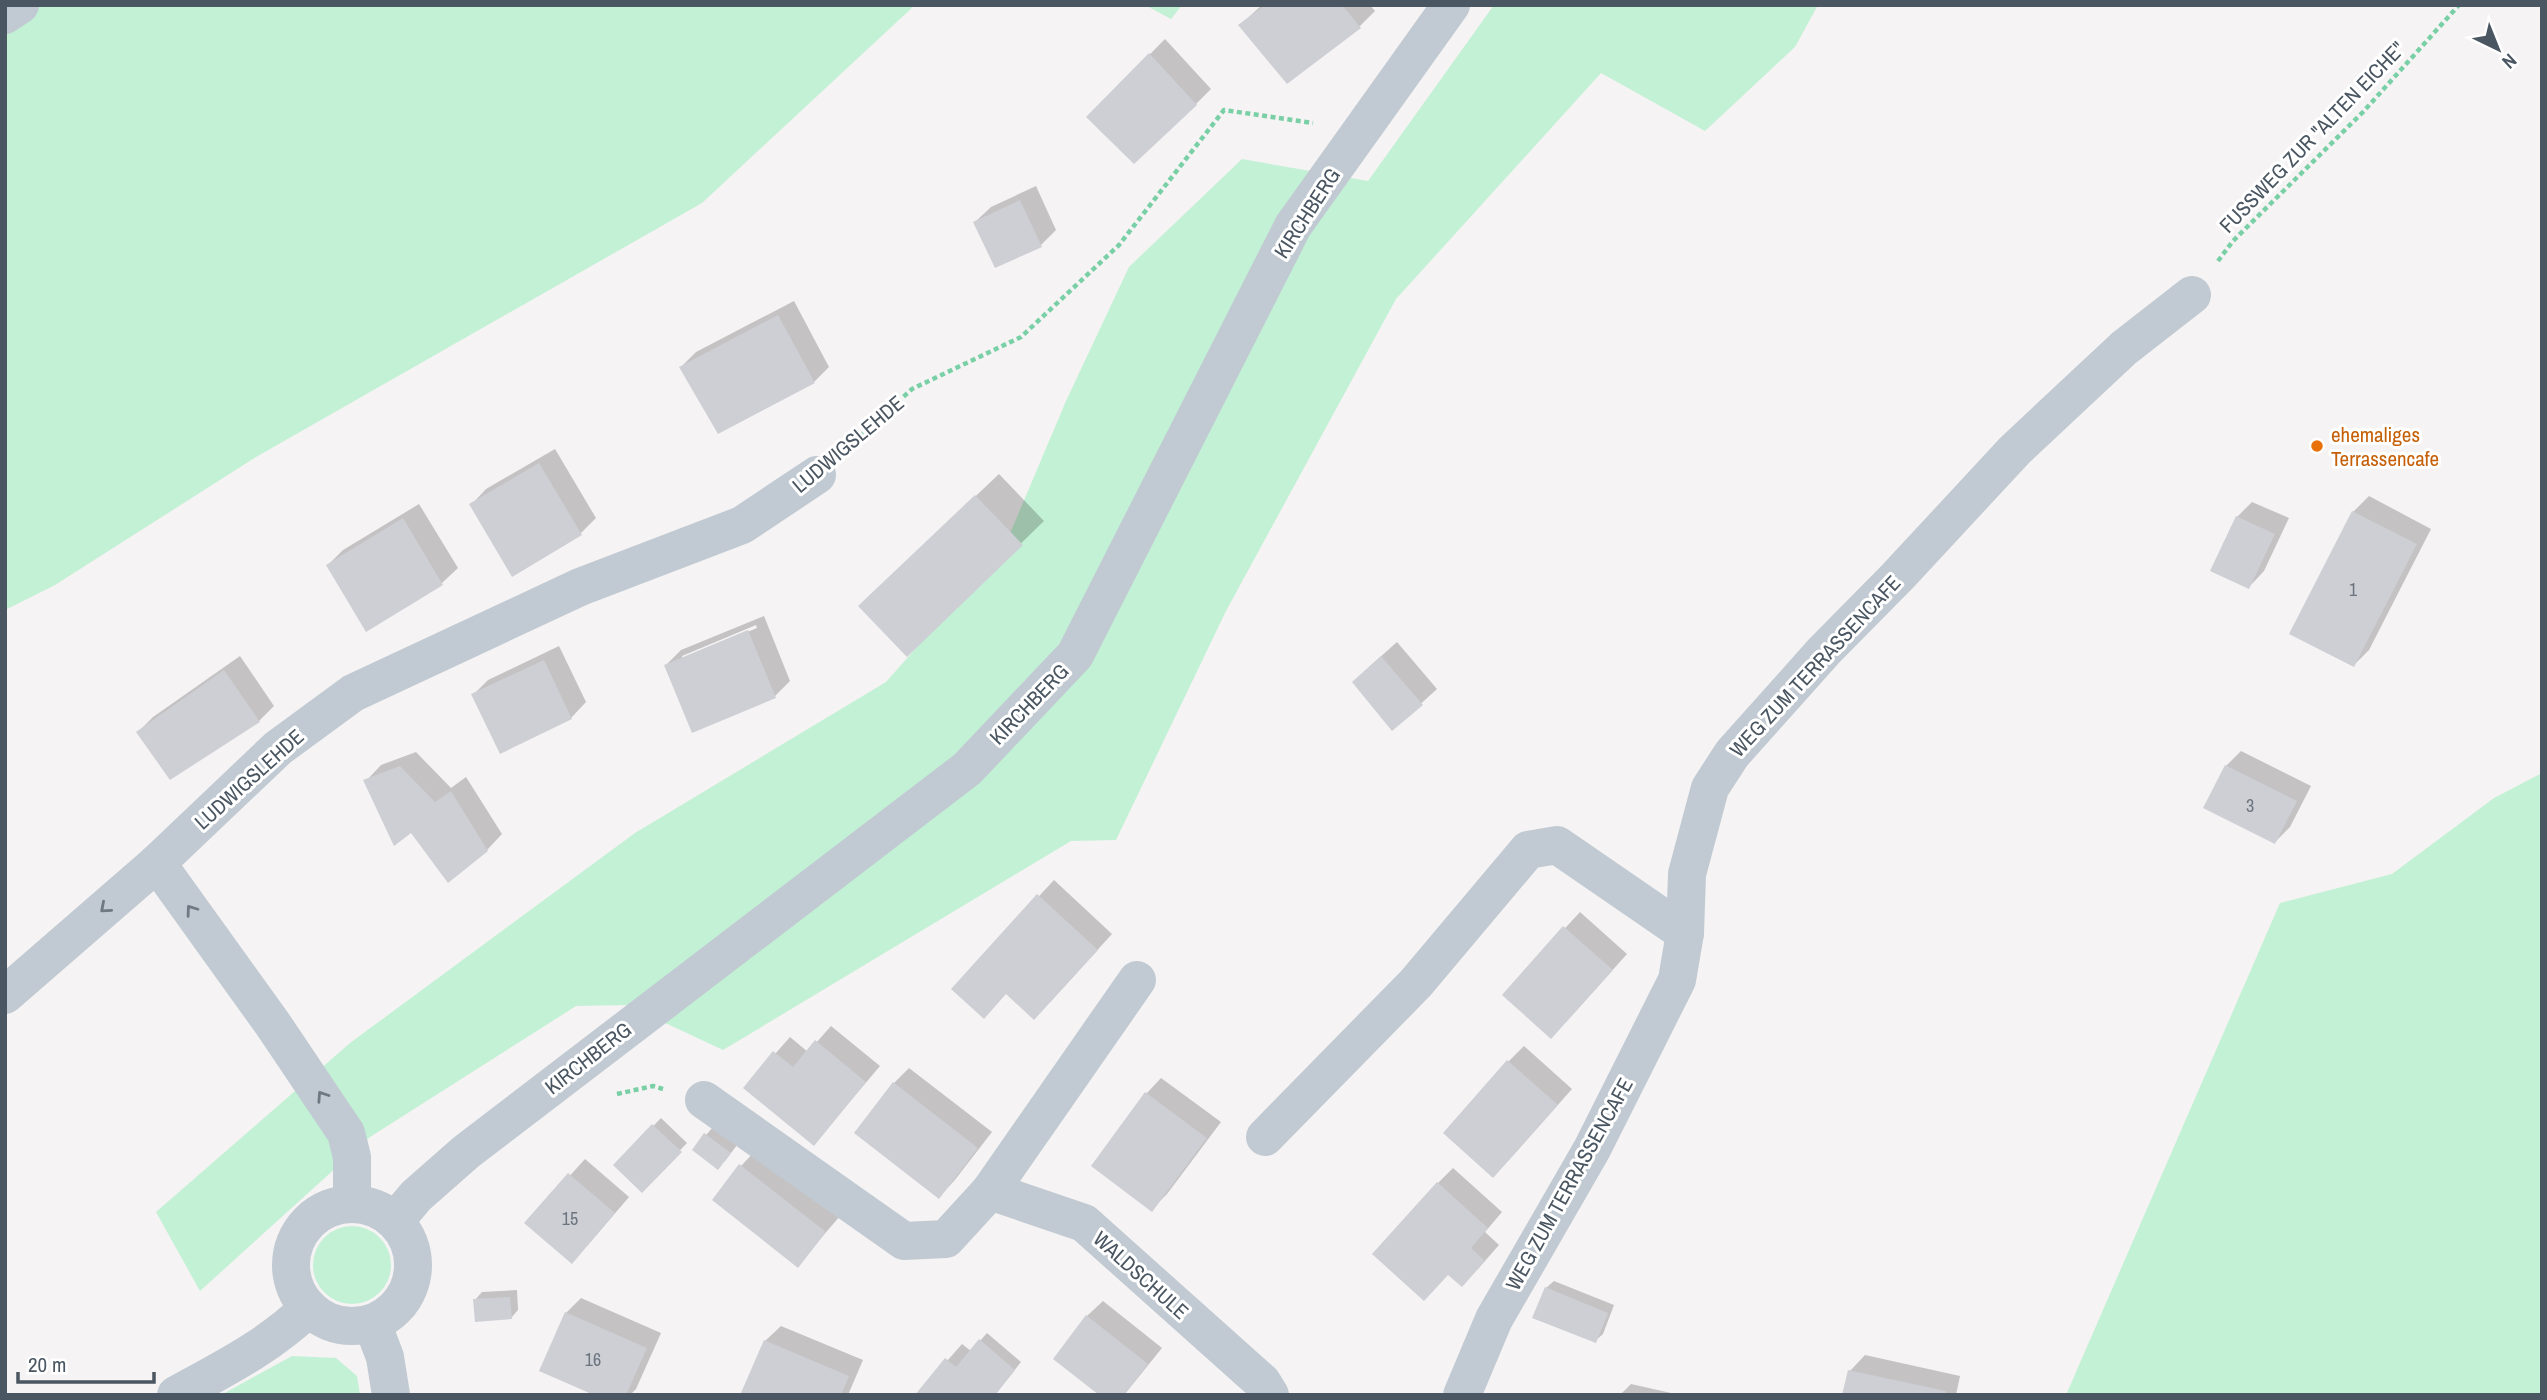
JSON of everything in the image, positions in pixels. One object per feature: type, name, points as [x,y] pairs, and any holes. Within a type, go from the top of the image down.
[{"type":"street","points":[[5,15],[20,5]]},
{"type":"street","name":"KIRCHBERG","points":[[395,1221],[416,1196],[466,1152],[967,769],[1075,655],[1293,226],[1451,5]]},
{"type":"street","name":"WEG ZUM TERRASSENCAFE","points":[[1462,1395],[1493,1320],[1591,1149],[1677,981],[1685,933],[1688,874],[1710,788],[1732,754],[1824,651],[2015,450],[2124,348],[2192,295]]},
{"type":"street","name":"LUDWIGSLEHDE","points":[[5,995],[157,863],[278,748],[353,694],[580,587],[742,525],[817,475]]},
{"type":"street","points":[[1265,1137],[1416,983],[1528,850],[1557,845],[1685,933]]},
{"type":"street","points":[[157,863],[272,1023],[346,1133],[352,1157],[352,1203]]},
{"type":"street","points":[[704,1100],[904,1241],[946,1239],[989,1191],[1137,980]]},
{"type":"street","name":"WALDSCHULE","points":[[989,1191],[1084,1223],[1262,1382],[1270,1395]]},
{"type":"street","points":[[352,1203],[375,1208],[395,1221],[409,1241],[414,1266],[402,1301],[383,1317],[361,1325],[338,1325],[318,1316],[309,1308],[301,1299],[292,1277],[292,1253],[301,1231],[318,1214],[352,1203]]},
{"type":"street","points":[[176,1395],[250,1356],[282,1333],[309,1308]]},
{"type":"street","points":[[372,1322],[385,1357],[391,1395]]},
{"type":"path","name":"FUSSWEG ZUR \"ALTEN EICHE\"","points":[[2192,295],[2233,241],[2363,112],[2459,5]]},
{"type":"path","name":"LUDWIGSLEHDE","points":[[817,475],[912,388],[1021,337],[1119,245],[1224,110],[1362,130]]},
{"type":"green space","points":[[5,5],[915,5],[702,203],[256,457],[55,585],[5,610]]},
{"type":"green space","points":[[1145,5],[1182,5],[1171,19]]},
{"type":"green space","points":[[1494,5],[1818,5],[1795,47],[1705,131],[1601,73],[1396,299],[1226,611],[1116,840],[1071,841],[723,1050],[627,1005],[576,1006],[370,1137],[200,1291],[156,1212],[350,1043],[635,833],[886,682],[1003,550],[1066,401],[1129,267],[1242,159],[1368,181]]},
{"type":"green space","points":[[2542,773],[2542,1395],[2066,1395],[2280,903],[2392,874],[2494,798]]},
{"type":"green space","points":[[352,1226],[367,1229],[380,1237],[388,1250],[391,1265],[388,1280],[380,1293],[367,1301],[352,1304],[337,1301],[324,1293],[316,1280],[313,1265],[316,1250],[324,1237],[337,1229]]},
{"type":"green space","points":[[292,1356],[336,1358],[357,1376],[360,1395],[221,1395]]},
{"type":"building","points":[[1265,5],[1342,5],[1361,28],[1287,84],[1238,25]]},
{"type":"building","points":[[1149,53],[1197,105],[1134,164],[1086,117]]},
{"type":"building","points":[[1020,200],[1042,247],[995,268],[973,222]]},
{"type":"building","points":[[778,315],[815,383],[718,434],[679,367]]},
{"type":"building","points":[[539,463],[582,535],[512,577],[469,504]]},
{"type":"building","points":[[975,495],[1023,545],[907,657],[858,606]]},
{"type":"building","points":[[2352,511],[2417,544],[2354,667],[2289,634]]},
{"type":"building","points":[[2236,516],[2275,534],[2249,589],[2210,571]]},
{"type":"building","points":[[403,518],[443,585],[366,632],[326,565]]},
{"type":"building","points":[[748,630],[776,698],[692,733],[664,665]]},
{"type":"building","points":[[1381,656],[1423,705],[1392,731],[1352,682]]},
{"type":"building","points":[[544,660],[572,719],[500,754],[471,694]]},
{"type":"building","points":[[224,670],[260,722],[170,780],[136,732]]},
{"type":"building","points":[[2225,765],[2297,801],[2275,844],[2203,808]]},
{"type":"building","points":[[400,766],[435,802],[451,791],[488,851],[448,883],[411,833],[394,846],[363,780]]},
{"type":"building","points":[[1037,894],[1098,950],[1034,1020],[1006,994],[984,1019],[951,989]]},
{"type":"building","points":[[1563,926],[1613,970],[1551,1039],[1502,995]]},
{"type":"building","points":[[815,1040],[866,1082],[814,1146],[743,1088],[773,1051],[793,1067]]},
{"type":"building","points":[[1507,1060],[1558,1105],[1493,1178],[1443,1133]]},
{"type":"building","points":[[893,1082],[978,1148],[939,1199],[854,1133]]},
{"type":"building","points":[[1145,1092],[1207,1138],[1152,1212],[1091,1166]]},
{"type":"building","points":[[652,1124],[682,1152],[642,1193],[613,1165]]},
{"type":"building","points":[[704,1133],[731,1153],[718,1170],[692,1150]]},
{"type":"building","points":[[739,1164],[826,1232],[798,1268],[712,1200]]},
{"type":"building","points":[[568,1173],[615,1213],[572,1264],[524,1223]]},
{"type":"building","points":[[1437,1182],[1488,1228],[1471,1248],[1485,1261],[1462,1287],[1448,1275],[1424,1301],[1372,1254]]},
{"type":"building","points":[[1545,1287],[1608,1313],[1596,1343],[1532,1318]]},
{"type":"building","points":[[510,1297],[512,1319],[475,1322],[473,1299]]},
{"type":"building","points":[[565,1312],[647,1348],[626,1395],[594,1395],[539,1371]]},
{"type":"building","points":[[1086,1315],[1148,1364],[1124,1395],[1099,1395],[1053,1359]]},
{"type":"building","points":[[979,1339],[1015,1370],[995,1395],[915,1395],[945,1358],[956,1367]]},
{"type":"building","points":[[764,1340],[849,1376],[841,1395],[740,1395]]},
{"type":"building","points":[[1848,1370],[1946,1391],[1945,1395],[1842,1395]]},
{"type":"place","name":"ehemaliges Terrassencafe","points":[[2317,446]]}]
